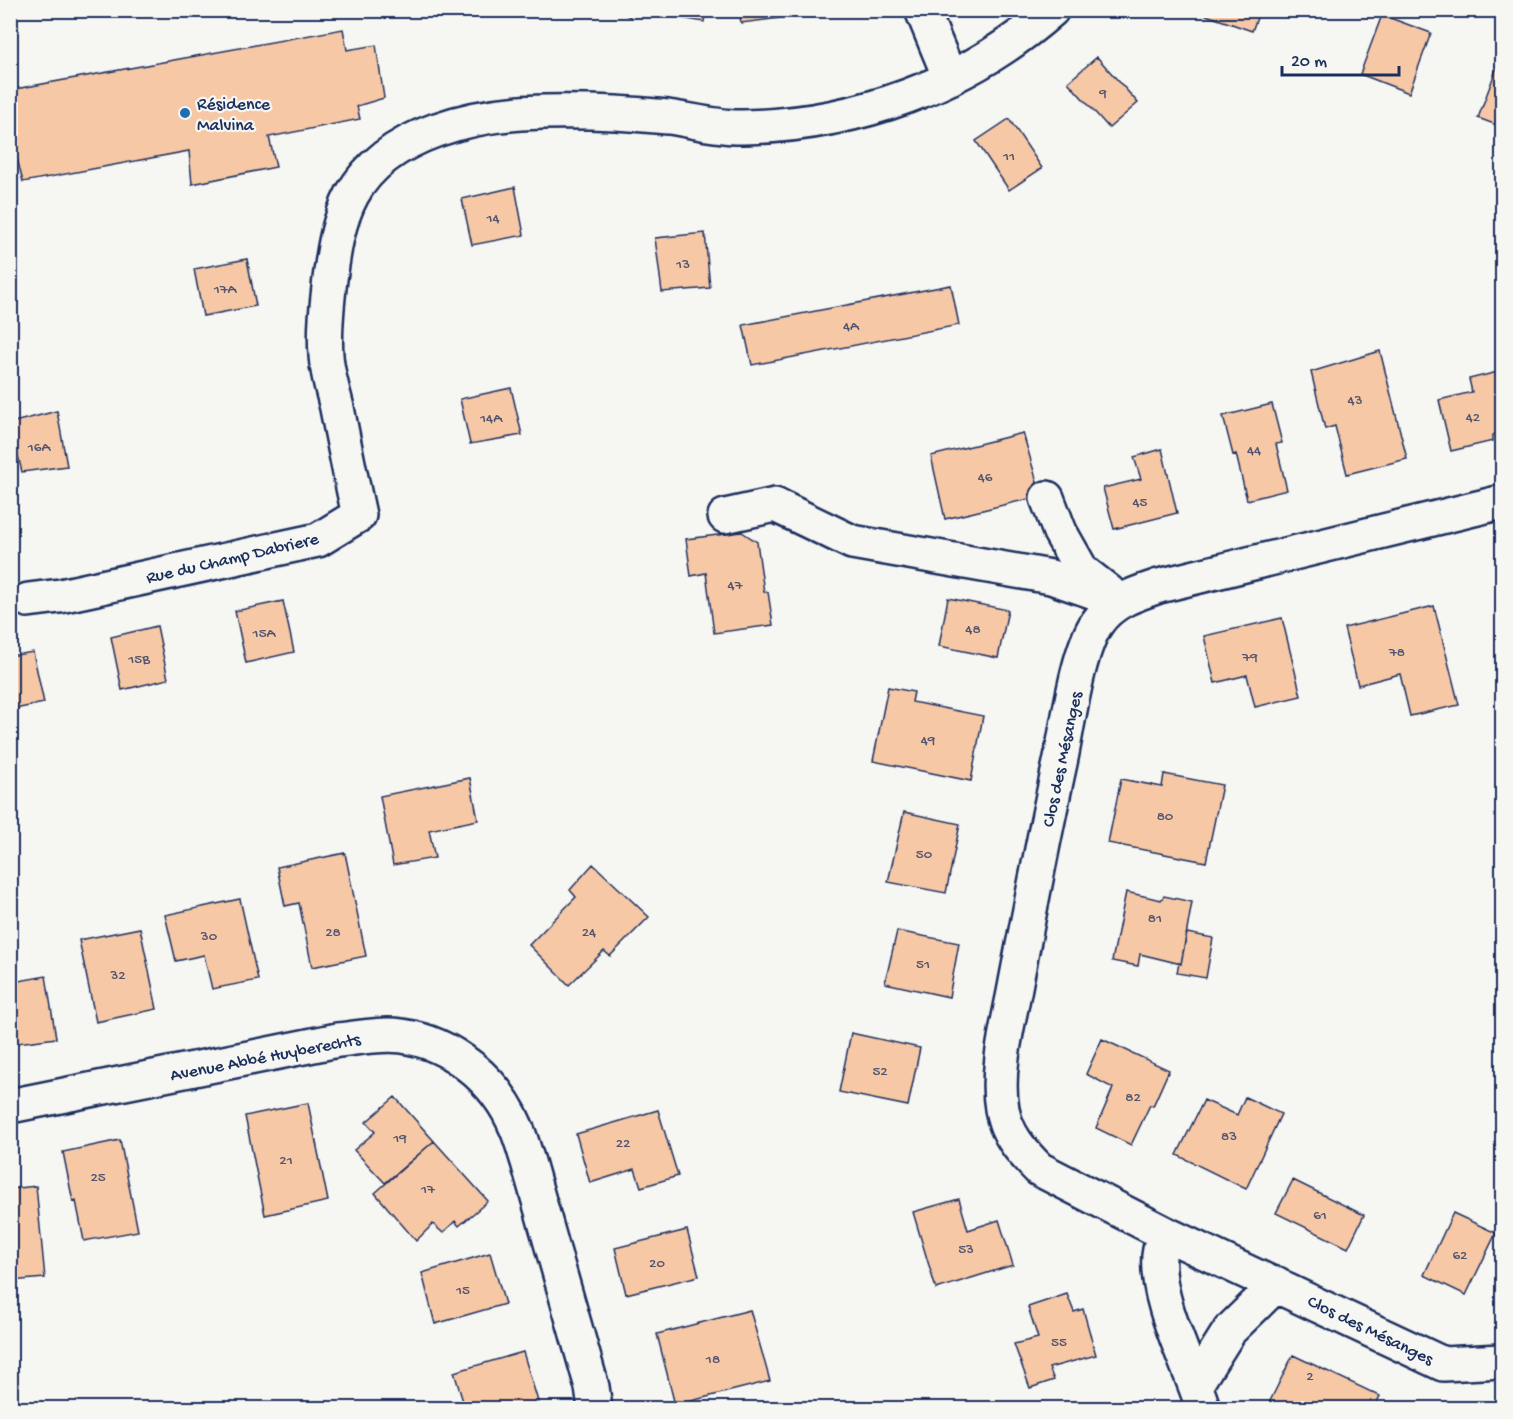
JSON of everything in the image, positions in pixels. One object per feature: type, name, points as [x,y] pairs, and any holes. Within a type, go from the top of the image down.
[{"type":"street","points":[[922,10],[950,78],[983,61],[1052,10]]},
{"type":"street","name":"Rue du Champ Dabriere","points":[[28,600],[72,593],[318,540],[359,515],[326,356],[327,307],[337,233],[353,193],[374,166],[389,153],[438,129],[486,116],[541,112],[665,117],[740,128],[790,124],[839,116],[892,103],[950,78]]},
{"type":"street","points":[[1047,498],[1060,532],[1082,572],[1120,601]]},
{"type":"street","name":"Clos des Mésanges","points":[[1503,502],[1178,580],[1120,601],[1107,611],[1095,627],[1080,667],[1004,1044],[1000,1086],[1002,1109],[1014,1141],[1039,1169],[1164,1233],[1277,1284],[1443,1364],[1503,1361]]},
{"type":"street","points":[[725,516],[775,505],[852,542],[1051,577],[1120,601]]},
{"type":"street","name":"Avenue Abbé Huyberechts","points":[[10,1106],[338,1040],[379,1035],[402,1036],[443,1049],[460,1059],[488,1083],[516,1126],[592,1387],[595,1408]]},
{"type":"street","points":[[1164,1233],[1159,1257],[1163,1290],[1182,1353],[1199,1396]]},
{"type":"street","points":[[1199,1396],[1230,1330],[1277,1284]]},
{"type":"building","points":[[615,10],[631,10],[630,17]]},
{"type":"building","points":[[633,10],[706,10],[704,22]]},
{"type":"building","points":[[739,10],[843,10],[741,23]]},
{"type":"building","points":[[852,10],[868,10],[852,16]]},
{"type":"building","points":[[1208,10],[1260,10],[1252,31],[1206,15]]},
{"type":"building","points":[[1382,15],[1431,33],[1409,93],[1360,74]]},
{"type":"building","name":"Résidence Malvina","points":[[343,29],[347,50],[376,45],[384,98],[357,106],[360,119],[269,137],[276,167],[192,184],[189,151],[23,182],[10,130],[10,90]]},
{"type":"building","points":[[1097,57],[1138,103],[1109,128],[1068,82]]},
{"type":"building","points":[[1500,59],[1502,60],[1502,127],[1478,118]]},
{"type":"building","points":[[1009,119],[1042,168],[1009,190],[976,141]]},
{"type":"building","points":[[515,187],[524,235],[472,245],[462,199]]},
{"type":"building","points":[[705,233],[710,288],[662,292],[655,238]]},
{"type":"building","points":[[247,259],[256,306],[203,316],[194,269]]},
{"type":"building","points":[[951,285],[959,325],[752,365],[743,325]]},
{"type":"building","points":[[1380,351],[1407,459],[1347,474],[1335,426],[1325,429],[1311,372]]},
{"type":"building","points":[[1502,371],[1502,432],[1493,435],[1493,441],[1451,451],[1439,400],[1472,392],[1469,379]]},
{"type":"building","points":[[511,388],[522,435],[470,444],[460,399]]},
{"type":"building","points":[[1272,404],[1282,443],[1276,444],[1287,490],[1247,500],[1236,454],[1233,455],[1223,416]]},
{"type":"building","points":[[57,411],[67,466],[22,472],[10,423]]},
{"type":"building","points":[[1023,433],[1041,496],[945,519],[931,456]]},
{"type":"building","points":[[1162,449],[1177,513],[1114,529],[1103,488],[1141,479],[1134,457]]},
{"type":"building","points":[[742,532],[757,542],[764,592],[768,592],[773,625],[714,633],[706,573],[691,576],[686,539]]},
{"type":"building","points":[[948,598],[1008,610],[998,658],[939,646]]},
{"type":"building","points":[[283,601],[294,652],[246,663],[235,611]]},
{"type":"building","points":[[1434,606],[1459,705],[1410,716],[1400,674],[1358,685],[1344,628]]},
{"type":"building","points":[[1282,618],[1301,696],[1255,707],[1247,675],[1215,683],[1204,636]]},
{"type":"building","points":[[157,626],[168,679],[122,690],[111,637]]},
{"type":"building","points":[[33,652],[44,703],[10,710],[10,656]]},
{"type":"building","points":[[888,687],[914,692],[912,702],[983,716],[971,781],[873,761]]},
{"type":"building","points":[[1164,774],[1222,785],[1206,862],[1108,843],[1121,779],[1162,787]]},
{"type":"building","points":[[470,778],[478,820],[429,830],[435,858],[393,865],[380,796]]},
{"type":"building","points":[[904,812],[960,824],[946,893],[888,882]]},
{"type":"building","points":[[345,853],[366,956],[312,967],[299,903],[285,906],[277,867]]},
{"type":"building","points":[[593,864],[649,917],[610,956],[604,951],[569,985],[529,945],[576,897],[570,890]]},
{"type":"building","points":[[1126,892],[1161,900],[1164,896],[1192,902],[1181,964],[1140,954],[1138,966],[1112,961]]},
{"type":"building","points":[[240,899],[258,980],[212,989],[204,955],[176,961],[165,915]]},
{"type":"building","points":[[140,928],[157,1009],[96,1022],[79,940]]},
{"type":"building","points":[[897,931],[959,943],[949,997],[885,983]]},
{"type":"building","points":[[1187,933],[1213,938],[1206,978],[1177,973]]},
{"type":"building","points":[[46,976],[56,1038],[10,1044],[10,989],[14,988],[13,982]]},
{"type":"building","points":[[851,1033],[920,1048],[908,1106],[839,1092]]},
{"type":"building","points":[[1102,1039],[1169,1070],[1153,1106],[1150,1105],[1131,1145],[1096,1128],[1113,1088],[1086,1074]]},
{"type":"building","points":[[395,1097],[434,1141],[385,1183],[354,1150],[375,1132],[366,1122]]},
{"type":"building","points":[[1245,1097],[1281,1114],[1246,1189],[1177,1155],[1204,1100],[1237,1115]]},
{"type":"building","points":[[308,1103],[328,1201],[265,1215],[245,1116]]},
{"type":"building","points":[[658,1110],[678,1176],[641,1187],[635,1169],[590,1183],[576,1134]]},
{"type":"building","points":[[120,1140],[138,1231],[84,1241],[63,1152]]},
{"type":"building","points":[[434,1141],[488,1201],[459,1226],[455,1221],[443,1233],[433,1224],[416,1241],[375,1193]]},
{"type":"building","points":[[1293,1180],[1364,1215],[1348,1248],[1276,1213]]},
{"type":"building","points":[[36,1186],[45,1278],[10,1281],[10,1189]]},
{"type":"building","points":[[959,1199],[968,1230],[999,1220],[1013,1265],[936,1289],[913,1212]]},
{"type":"building","points":[[1453,1213],[1496,1233],[1466,1295],[1424,1275]]},
{"type":"building","points":[[687,1230],[699,1276],[626,1294],[615,1248]]},
{"type":"building","points":[[490,1253],[505,1304],[435,1324],[422,1273]]},
{"type":"building","points":[[1067,1294],[1074,1312],[1083,1309],[1096,1355],[1049,1368],[1054,1380],[1030,1388],[1014,1344],[1038,1338],[1028,1307]]},
{"type":"building","points":[[750,1310],[770,1381],[675,1405],[657,1334]]},
{"type":"building","points":[[523,1352],[540,1408],[465,1408],[454,1372]]},
{"type":"building","points":[[1293,1355],[1380,1396],[1374,1408],[1281,1408],[1269,1403]]},
{"type":"place","name":"Résidence Malvina","points":[[185,113]]}]
